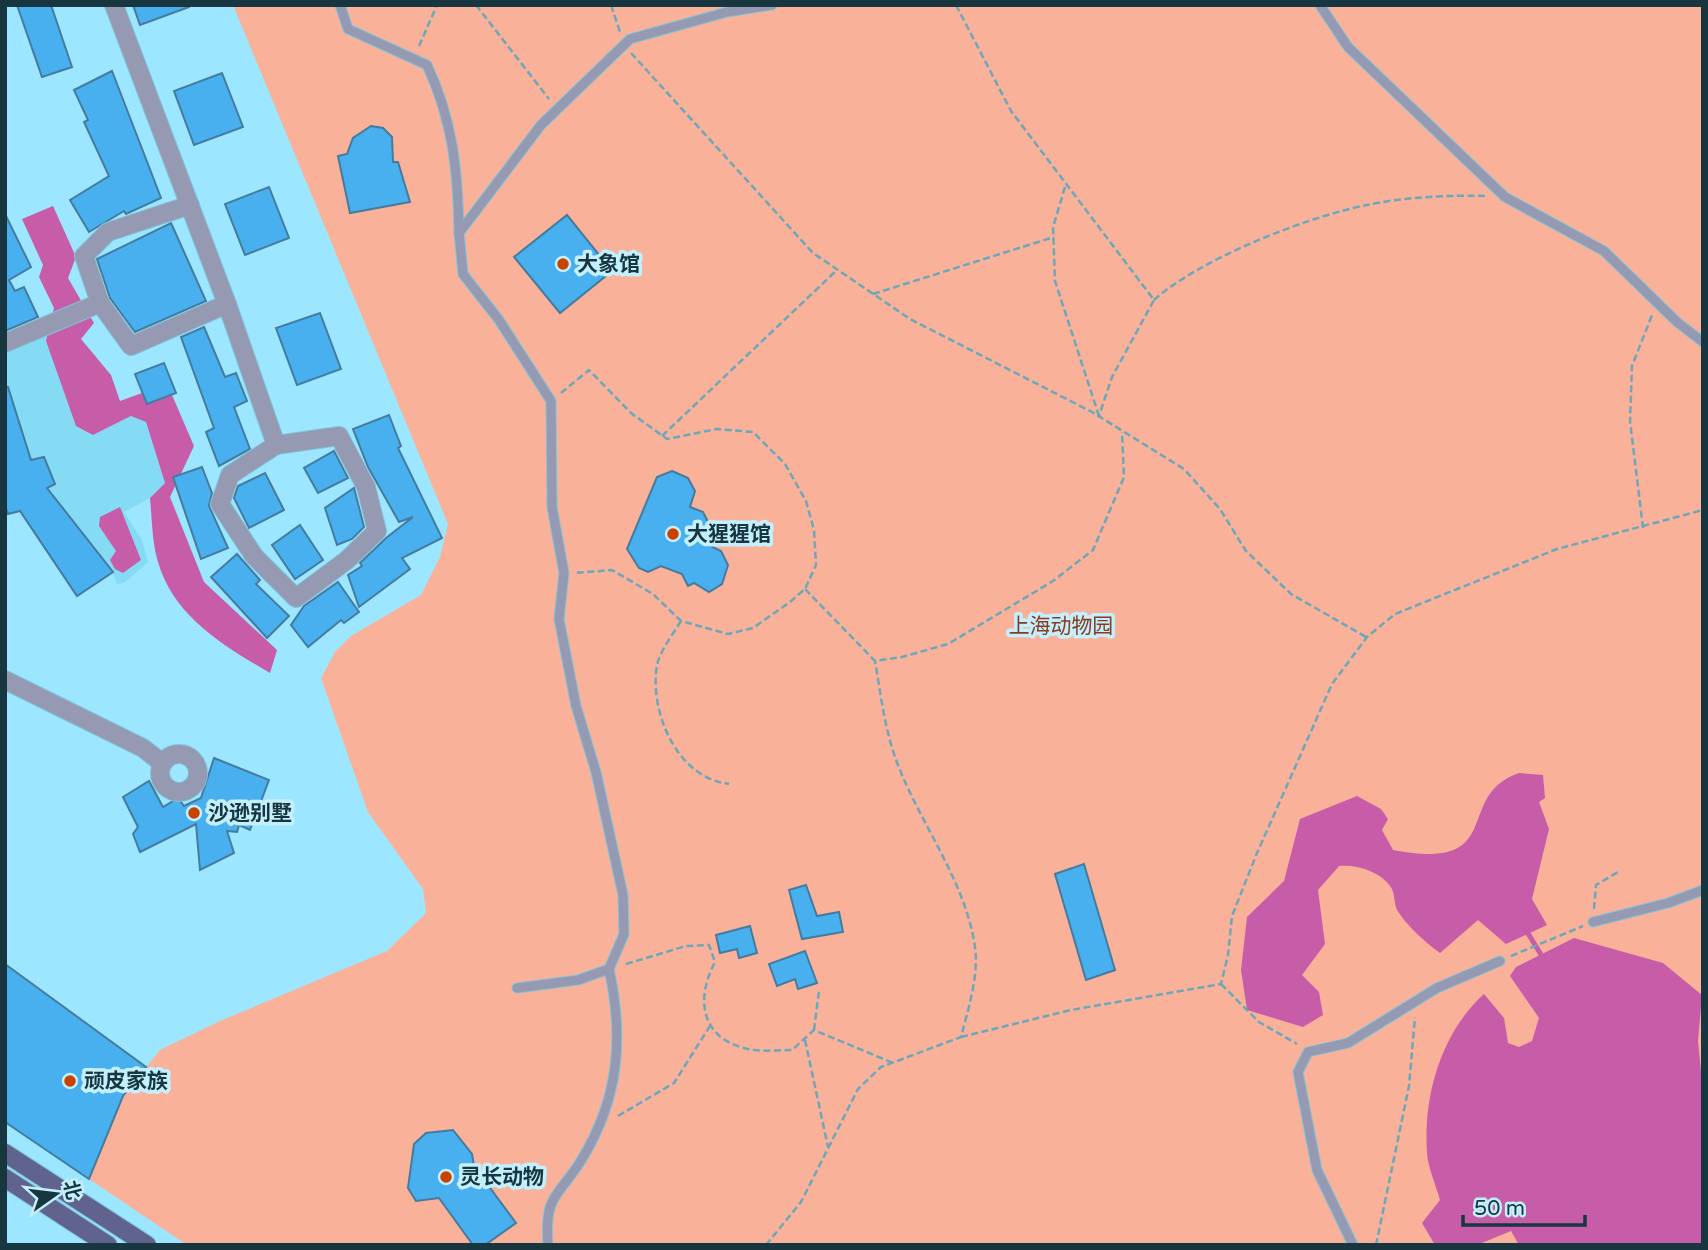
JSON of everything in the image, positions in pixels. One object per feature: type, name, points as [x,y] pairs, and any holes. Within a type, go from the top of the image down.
[{"type":"main road","points":[[5,1153],[147,1245]]},
{"type":"main road","points":[[5,1178],[108,1245]]},
{"type":"street","points":[[114,5],[227,304],[276,445]]},
{"type":"street","points":[[190,205],[108,232],[84,256],[100,303],[131,345],[227,304]]},
{"type":"street","points":[[5,343],[100,303]]},
{"type":"street","points":[[340,436],[366,487],[377,531],[347,560],[296,598],[254,556],[219,504],[230,475],[276,445],[340,436]]},
{"type":"street","points":[[5,680],[143,748],[162,763]]},
{"type":"lane","points":[[340,5],[348,29],[427,65],[444,101],[458,186],[463,274],[499,320],[551,401],[552,507],[564,573],[559,619],[576,706],[596,772],[623,895],[624,934],[609,969],[617,1004],[619,1052],[615,1083],[601,1123],[580,1162],[562,1182],[550,1204],[548,1245]]},
{"type":"lane","points":[[459,233],[541,125],[630,39],[727,12],[772,5]]},
{"type":"lane","points":[[1320,5],[1348,47],[1505,197],[1604,251],[1703,342]]},
{"type":"lane","points":[[1593,922],[1668,903],[1703,890]]},
{"type":"lane","points":[[1353,1245],[1317,1170],[1298,1072],[1308,1052],[1348,1043],[1437,988],[1500,961]]},
{"type":"lane","points":[[517,988],[578,980],[609,969]]},
{"type":"path","points":[[414,59],[432,10],[437,5]]},
{"type":"path","points":[[476,5],[557,110]]},
{"type":"path","points":[[611,5],[624,45],[813,253],[873,295],[954,342],[1099,416],[1184,469],[1220,509],[1246,551],[1291,594],[1367,637]]},
{"type":"path","points":[[956,5],[1011,111],[1154,300]]},
{"type":"path","points":[[1066,186],[1053,227],[1055,281],[1099,416]]},
{"type":"path","points":[[1099,416],[1112,377],[1154,300],[1175,281],[1216,260],[1290,229],[1367,205],[1470,196],[1505,197]]},
{"type":"path","points":[[873,295],[1054,237]]},
{"type":"path","points":[[662,436],[837,270]]},
{"type":"path","points":[[1643,528],[1630,421],[1632,366],[1658,301]]},
{"type":"path","points":[[551,401],[589,370],[631,413],[667,439],[717,429],[753,432],[785,464],[806,501],[814,530],[816,565],[805,589],[753,628],[729,634],[681,621],[653,594],[611,570],[564,573]]},
{"type":"path","points":[[875,661],[902,657],[948,644],[1053,581],[1093,550],[1124,477],[1122,431]]},
{"type":"path","points":[[1222,984],[1228,955],[1231,916],[1257,853],[1332,684],[1367,637],[1395,614],[1490,574],[1557,549],[1703,510]]},
{"type":"path","points":[[805,589],[875,661],[884,719],[898,766],[956,880],[975,948],[970,1002],[961,1037]]},
{"type":"path","points":[[681,621],[657,663],[656,706],[671,742],[690,765],[715,782],[729,784]]},
{"type":"path","points":[[1514,956],[1593,922],[1596,885],[1618,872]]},
{"type":"path","points":[[609,969],[686,946],[709,945],[715,962],[706,979],[702,999],[710,1026],[724,1042],[750,1050],[792,1050],[804,1041],[814,1030],[819,991]]},
{"type":"path","points":[[766,1245],[801,1202],[858,1089],[881,1067],[961,1037],[1071,1010],[1222,984]]},
{"type":"path","points":[[1222,984],[1259,1022],[1308,1052]]},
{"type":"path","points":[[1376,1245],[1409,1086],[1416,1001]]},
{"type":"path","points":[[601,1123],[674,1083],[710,1026]]},
{"type":"path","points":[[814,1030],[893,1062]]},
{"type":"path","points":[[804,1041],[828,1147]]},
{"type":"shaded area","points":[[53,206],[76,257],[68,278],[94,323],[81,339],[111,375],[120,401],[142,393],[148,404],[172,395],[194,446],[170,497],[204,582],[277,650],[270,673],[203,628],[176,599],[166,581],[154,547],[150,498],[165,483],[146,422],[131,416],[93,435],[76,426],[46,341],[54,308],[39,277],[43,265],[22,219]]},
{"type":"shaded area","points":[[48,333],[93,435],[131,416],[146,422],[165,483],[150,498],[124,512],[142,540],[148,562],[124,583],[117,584],[112,572],[77,596],[20,511],[5,508],[5,350]]},
{"type":"shaded area","points":[[120,507],[141,560],[123,573],[115,569],[110,560],[116,551],[99,526],[100,517]]},
{"type":"shaded area","points":[[1519,773],[1543,775],[1545,798],[1539,802],[1549,829],[1532,899],[1547,925],[1506,944],[1478,920],[1440,953],[1401,916],[1388,883],[1361,868],[1339,866],[1318,890],[1325,944],[1302,975],[1319,992],[1323,1015],[1303,1027],[1247,1010],[1241,970],[1247,917],[1284,881],[1300,819],[1357,796],[1381,809],[1388,819],[1382,830],[1393,850],[1429,854],[1452,850],[1466,841],[1487,798],[1499,784]]},
{"type":"shaded area","points":[[1574,938],[1663,963],[1702,995],[1698,1041],[1703,1092],[1703,1245],[1519,1245],[1511,1231],[1477,1245],[1435,1245],[1422,1223],[1440,1200],[1428,1159],[1428,1110],[1432,1088],[1446,1046],[1456,1027],[1484,994],[1504,1018],[1508,1043],[1519,1047],[1532,1041],[1539,1018],[1510,976],[1516,967]]},
{"type":"green space","name":"上海动物园","points":[[233,5],[1703,5],[1703,1245],[187,1245],[89,1179],[123,1096],[160,1050],[220,1021],[387,951],[426,913],[423,889],[368,812],[321,678],[335,652],[351,636],[421,595],[440,557],[448,524]]},
{"type":"building","points":[[17,5],[51,5],[72,67],[42,77]]},
{"type":"building","points":[[133,5],[189,5],[189,7],[140,25]]},
{"type":"building","points":[[112,71],[161,198],[126,214],[124,211],[89,232],[70,200],[109,176],[84,122],[88,120],[74,90]]},
{"type":"building","points":[[222,73],[243,127],[194,145],[174,91]]},
{"type":"building","points":[[371,126],[383,128],[392,137],[393,162],[398,162],[410,202],[350,213],[338,156],[347,154],[353,138]]},
{"type":"building","points":[[269,187],[289,238],[245,255],[225,204]]},
{"type":"building","points":[[5,214],[31,267],[9,280],[15,291],[24,287],[38,317],[5,331]]},
{"type":"building","name":"大象馆","points":[[567,215],[612,271],[560,313],[514,257]]},
{"type":"building","points":[[171,223],[206,301],[135,332],[110,298],[97,259]]},
{"type":"building","points":[[320,313],[341,369],[297,385],[276,328]]},
{"type":"building","points":[[204,327],[225,377],[236,373],[247,401],[234,407],[250,449],[219,466],[206,432],[214,428],[181,337]]},
{"type":"building","points":[[164,363],[176,393],[147,404],[135,374]]},
{"type":"building","points":[[5,387],[8,387],[31,460],[44,457],[55,484],[47,488],[113,572],[77,596],[20,511],[8,514],[5,505]]},
{"type":"building","points":[[389,415],[401,446],[398,448],[442,538],[402,558],[410,569],[359,607],[348,575],[362,566],[360,563],[386,538],[413,517],[399,522],[368,467],[353,429]]},
{"type":"building","points":[[334,451],[348,478],[318,493],[304,468]]},
{"type":"building","points":[[202,467],[212,493],[209,506],[228,548],[201,559],[173,477]]},
{"type":"building","name":"大猩猩馆","points":[[672,471],[688,478],[695,491],[690,507],[703,512],[712,530],[706,544],[721,551],[728,565],[722,584],[709,592],[694,583],[688,586],[682,574],[661,566],[648,572],[639,568],[627,549],[657,477]]},
{"type":"building","points":[[265,473],[284,510],[249,528],[234,498],[238,486]]},
{"type":"building","points":[[354,488],[364,527],[352,539],[337,545],[325,508]]},
{"type":"building","points":[[300,525],[323,560],[295,579],[272,545]]},
{"type":"building","points":[[237,554],[260,580],[256,584],[289,616],[267,638],[211,577]]},
{"type":"building","points":[[338,582],[359,612],[344,623],[341,620],[308,647],[291,625],[304,606]]},
{"type":"building","name":"沙逊别墅","points":[[214,758],[269,780],[250,830],[239,825],[237,832],[227,831],[234,853],[200,870],[196,824],[140,852],[133,834],[138,827],[123,797],[149,781],[163,807],[178,798],[184,806],[201,798]]},
{"type":"building","points":[[1084,864],[1115,970],[1086,980],[1055,874]]},
{"type":"building","points":[[806,885],[817,916],[839,912],[843,932],[802,939],[789,890]]},
{"type":"building","points":[[750,926],[757,953],[739,958],[737,949],[720,953],[716,935]]},
{"type":"building","points":[[805,951],[817,983],[798,989],[795,979],[777,986],[769,964]]},
{"type":"building","name":"顽皮家族","points":[[5,964],[146,1067],[123,1096],[89,1179],[5,1122]]},
{"type":"building","name":"灵长动物","points":[[453,1130],[472,1154],[474,1166],[516,1223],[485,1245],[473,1245],[439,1198],[416,1201],[408,1188],[414,1144],[426,1133]]},
{"type":"waterway","points":[[1526,930],[1543,958]]},
{"type":"place","name":"大象馆","points":[[563,264]]},
{"type":"place","name":"大猩猩馆","points":[[673,534]]},
{"type":"place","name":"沙逊别墅","points":[[194,813]]},
{"type":"place","name":"顽皮家族","points":[[70,1081]]},
{"type":"place","name":"灵长动物","points":[[446,1177]]}]
